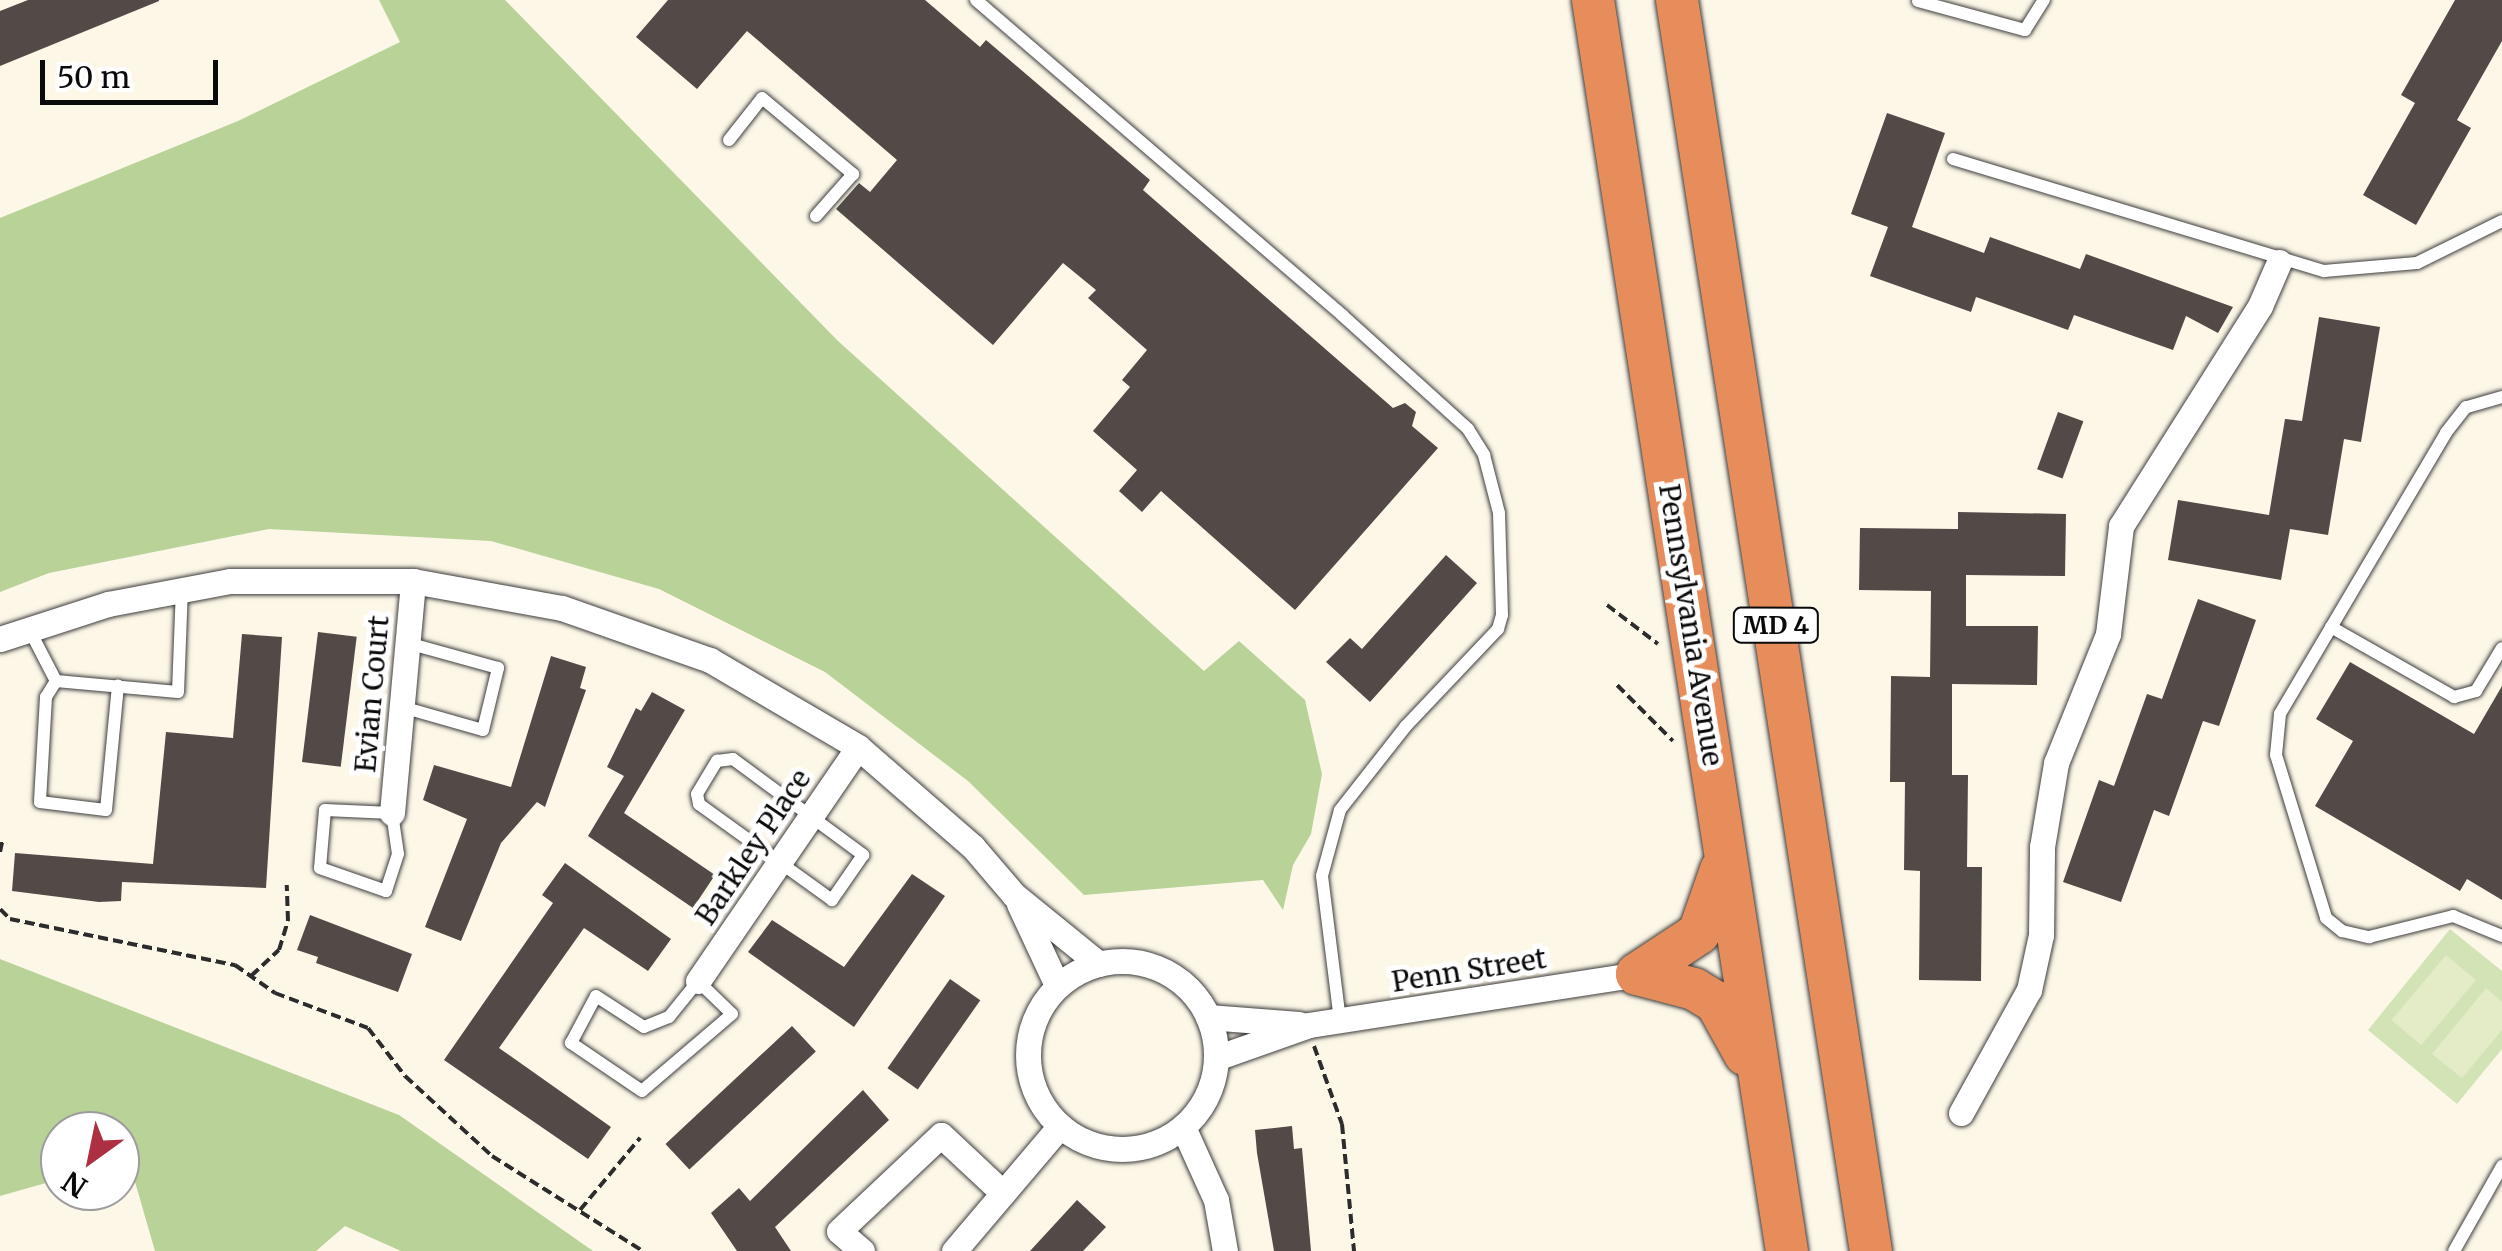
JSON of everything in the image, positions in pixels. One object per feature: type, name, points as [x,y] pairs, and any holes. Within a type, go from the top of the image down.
[{"type":"highway","name":"Pennsylvania Avenue","points":[[1593,0],[1787,1251]]},
{"type":"highway","name":"MD 4","points":[[1677,0],[1871,1251]]},
{"type":"highway","points":[[1637,974],[1705,925],[1726,850]]},
{"type":"highway","points":[[1637,974],[1694,989],[1716,1002],[1762,1094]]},
{"type":"street","points":[[1961,1114],[2029,990],[2041,935],[2042,847],[2056,763],[2108,634],[2121,526],[2260,306],[2279,262]]},
{"type":"street","points":[[0,639],[182,588],[290,578],[413,580],[562,608],[668,643],[773,693],[858,747],[959,834],[1014,895],[1099,964]]},
{"type":"street","name":"Evian Court","points":[[392,813],[413,580]]},
{"type":"street","name":"Barkley Place","points":[[698,981],[858,747]]},
{"type":"street","points":[[1014,895],[1057,985]]},
{"type":"street","points":[[1140,963],[1169,974],[1208,1017],[1216,1058],[1206,1098],[1183,1127],[1158,1142],[1121,1149],[1090,1144],[1060,1126],[1035,1091],[1028,1060],[1036,1017],[1057,985],[1099,964],[1140,963]]},
{"type":"street","name":"Penn Street","points":[[1216,1058],[1310,1025],[1637,974]]},
{"type":"street","name":"Penn Street","points":[[1208,1017],[1310,1025]]},
{"type":"street","points":[[954,1251],[1060,1126]]},
{"type":"street","points":[[1183,1127],[1216,1200],[1225,1251]]},
{"type":"street","points":[[862,1251],[839,1231],[941,1134],[1003,1193]]},
{"type":"lane","points":[[976,0],[1342,315],[1468,429],[1484,455],[1498,513],[1502,614],[1498,629],[1406,726],[1340,810],[1322,876],[1340,1020]]},
{"type":"lane","points":[[1918,1],[2025,30],[2044,0]]},
{"type":"lane","points":[[729,140],[762,98],[852,174],[816,216]]},
{"type":"lane","points":[[1953,158],[2279,262],[2324,271],[2383,270],[2442,255],[2502,221]]},
{"type":"lane","points":[[2502,397],[2466,407],[2446,433],[2280,714],[2276,755],[2326,918],[2351,936],[2453,916],[2502,936]]},
{"type":"lane","points":[[56,680],[178,692],[182,588]]},
{"type":"lane","points":[[2332,627],[2454,697],[2476,691],[2502,648]]},
{"type":"lane","points":[[30,629],[56,680]]},
{"type":"lane","points":[[399,706],[483,730],[498,668],[407,642]]},
{"type":"lane","points":[[56,680],[46,697],[40,802],[106,810],[118,686]]},
{"type":"lane","points":[[733,758],[863,855],[832,900],[781,859],[699,804],[697,794],[717,762],[733,758]]},
{"type":"lane","points":[[325,810],[392,813],[398,854],[386,891],[320,868],[325,810]]},
{"type":"lane","points":[[698,981],[732,1014],[642,1091],[571,1043],[596,996],[644,1027],[669,1017],[698,981]]},
{"type":"lane","points":[[2454,1251],[2502,1166]]},
{"type":"path","points":[[1607,605],[1662,647]]},
{"type":"path","points":[[1617,685],[1676,745]]},
{"type":"path","points":[[0,852],[3,838]]},
{"type":"path","points":[[250,976],[279,950],[288,921],[286,885]]},
{"type":"path","points":[[0,909],[10,919],[199,954],[250,976],[274,993],[368,1028],[405,1076],[471,1138],[643,1251]]},
{"type":"path","points":[[1310,1025],[1342,1124],[1354,1251]]},
{"type":"path","points":[[580,1210],[640,1138]]},
{"type":"green space","points":[[379,0],[505,0],[838,341],[1204,671],[1239,641],[1305,700],[1322,774],[1311,834],[1293,865],[1283,910],[1263,880],[1084,895],[968,781],[825,672],[659,589],[491,541],[269,529],[49,573],[0,592],[0,218],[238,121],[400,42]]},
{"type":"green space","points":[[2450,929],[2502,971],[2502,1049],[2457,1104],[2368,1030]]},
{"type":"green space","points":[[2446,955],[2476,980],[2421,1045],[2391,1020]]},
{"type":"green space","points":[[0,959],[399,1115],[593,1251],[401,1251],[345,1226],[316,1251],[155,1251],[140,1199],[140,1111],[40,1111],[40,1185],[0,1196]]},
{"type":"green space","points":[[2486,988],[2502,1002],[2502,1030],[2462,1078],[2432,1054]]},
{"type":"building","points":[[28,0],[159,1],[0,66],[0,11]]},
{"type":"building","points":[[668,0],[925,0],[980,47],[986,40],[1150,180],[1143,190],[1393,408],[1405,403],[1416,412],[1412,426],[1438,448],[1295,610],[1161,491],[1142,512],[1119,491],[1137,470],[1093,431],[1130,387],[1122,380],[1147,350],[1088,298],[1096,290],[1063,263],[993,345],[836,209],[859,183],[870,192],[897,160],[747,31],[697,89],[636,37]]},
{"type":"building","points":[[2455,0],[2502,0],[2502,41],[2457,120],[2471,128],[2416,225],[2363,195],[2415,103],[2401,95]]},
{"type":"building","points":[[1887,113],[1945,133],[1912,227],[1984,253],[1990,237],[2080,269],[2086,254],[2233,307],[2218,333],[2186,316],[2173,350],[2074,315],[2068,330],[1976,297],[1971,312],[1870,276],[1888,227],[1851,214]]},
{"type":"building","points":[[2319,317],[2380,327],[2361,442],[2344,439],[2328,535],[2290,529],[2281,580],[2168,560],[2178,500],[2269,515],[2285,419],[2302,421]]},
{"type":"building","points":[[2058,412],[2083,421],[2063,479],[2037,469]]},
{"type":"building","points":[[1958,512],[2066,514],[2065,576],[1966,575],[1966,626],[2038,626],[2037,685],[1952,684],[1952,775],[1968,775],[1967,867],[1982,867],[1981,981],[1919,980],[1920,871],[1904,870],[1905,782],[1890,782],[1891,676],[1930,677],[1931,591],[1859,590],[1860,528],[1958,529]]},
{"type":"building","points":[[1446,555],[1477,583],[1370,702],[1326,662],[1350,638],[1362,649]]},
{"type":"building","points":[[2198,599],[2256,620],[2219,726],[2203,721],[2169,816],[2154,810],[2121,902],[2063,882],[2099,780],[2114,786],[2147,694],[2162,699]]},
{"type":"building","points":[[318,632],[357,637],[341,767],[302,762]]},
{"type":"building","points":[[242,634],[282,637],[266,888],[122,882],[121,901],[99,902],[12,891],[15,853],[153,864],[166,732],[233,738]]},
{"type":"building","points":[[551,656],[586,667],[580,688],[586,690],[545,807],[537,802],[501,843],[461,941],[425,927],[467,819],[423,800],[434,765],[511,787]]},
{"type":"building","points":[[2350,662],[2474,734],[2502,686],[2502,900],[2467,879],[2460,891],[2315,806],[2353,741],[2316,719]]},
{"type":"building","points":[[652,692],[685,710],[624,813],[715,875],[693,908],[588,836],[624,776],[607,767],[636,708],[641,711]]},
{"type":"building","points":[[565,863],[671,939],[648,971],[584,928],[499,1048],[611,1127],[588,1159],[444,1060],[553,903],[542,895]]},
{"type":"building","points":[[912,874],[945,896],[854,1027],[748,952],[772,920],[844,967]]},
{"type":"building","points":[[310,915],[412,954],[398,992],[316,963],[318,957],[297,950]]},
{"type":"building","points":[[950,979],[980,1000],[918,1090],[887,1068]]},
{"type":"building","points":[[792,1026],[816,1052],[689,1170],[665,1144]]},
{"type":"building","points":[[863,1090],[889,1120],[775,1227],[791,1251],[737,1251],[711,1213],[739,1188],[750,1201]]},
{"type":"building","points":[[1292,1126],[1294,1149],[1302,1148],[1311,1251],[1274,1251],[1257,1153],[1255,1130]]},
{"type":"building","points":[[1077,1200],[1106,1227],[1083,1251],[1030,1251]]}]
